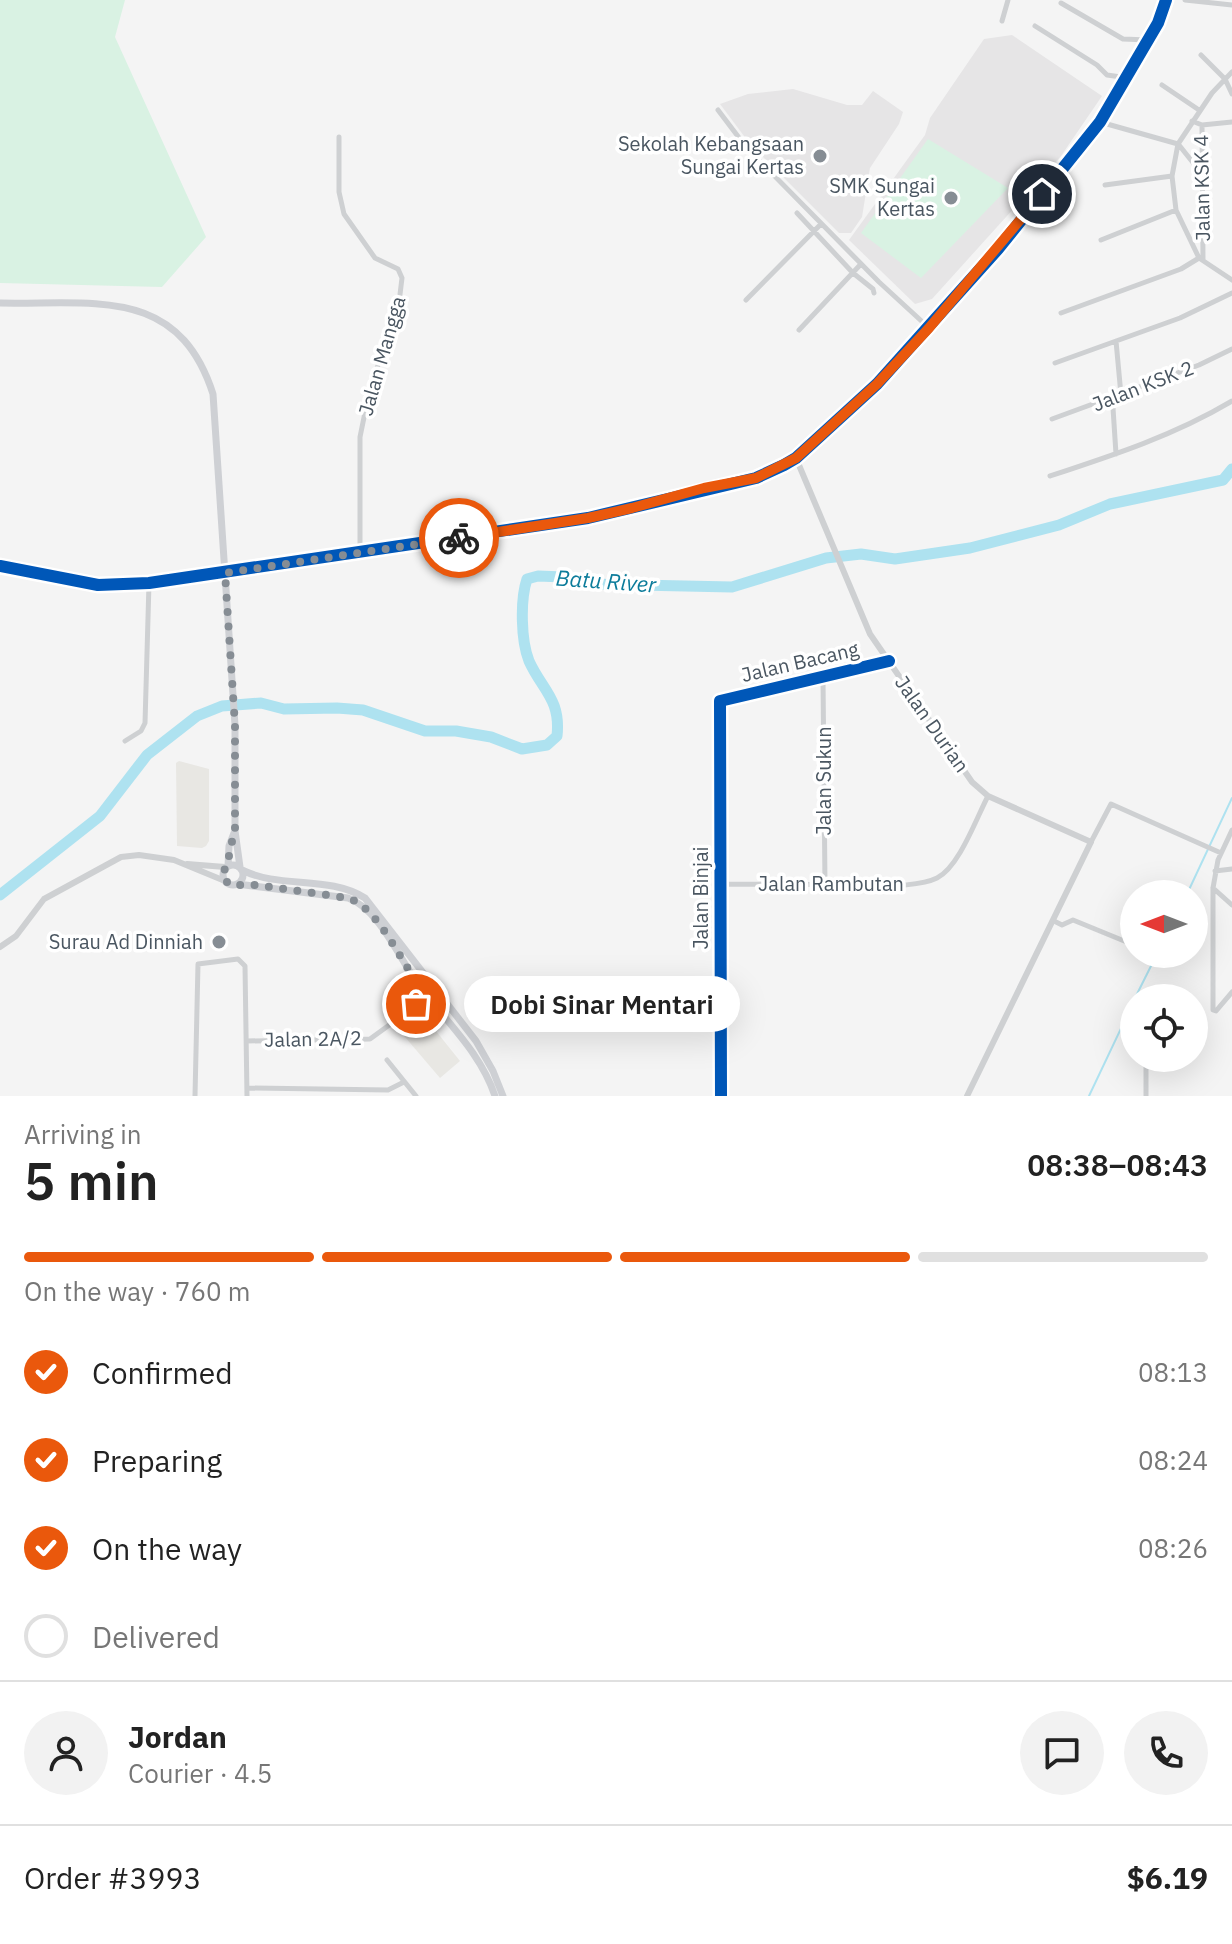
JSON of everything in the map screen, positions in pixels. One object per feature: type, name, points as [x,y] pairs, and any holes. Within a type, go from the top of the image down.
[{"type":"main road","points":[[0,303],[128,306],[168,323],[196,353],[213,394],[235,725],[235,831],[242,879],[237,884]]},
{"type":"main road","points":[[235,831],[223,873],[225,881],[230,885],[348,898],[360,902],[426,994],[475,1054],[495,1096]]},
{"type":"main road","points":[[226,867],[234,864],[269,880],[355,892],[371,903],[481,1049],[503,1096]]},
{"type":"street","points":[[1002,21],[1008,0]]},
{"type":"street","points":[[0,566],[98,585],[149,583],[588,518],[756,478],[796,458],[877,384],[998,249],[1100,122],[1158,23],[1166,0]]},
{"type":"street","points":[[1185,0],[1232,5]]},
{"type":"street","points":[[1061,3],[1123,39],[1148,40]]},
{"type":"street","points":[[1035,26],[1097,65],[1107,75],[1121,77],[1129,73]]},
{"type":"street","points":[[1201,55],[1225,79],[1232,94]]},
{"type":"street","points":[[1232,72],[1199,110],[1178,144],[1172,176],[1176,210],[1201,260],[1232,280]]},
{"type":"street","points":[[1162,85],[1199,110]]},
{"type":"street","points":[[718,110],[746,147],[929,328]]},
{"type":"street","name":"Jalan KSK 4","points":[[1192,121],[1202,125],[1201,260]]},
{"type":"street","points":[[1100,122],[1178,144],[1202,174]]},
{"type":"street","points":[[1202,125],[1232,122]]},
{"type":"street","name":"Jalan Mangga","points":[[339,137],[339,192],[344,214],[375,258],[398,269],[402,278],[397,319],[384,348],[360,437],[360,553]]},
{"type":"street","points":[[1105,185],[1172,176]]},
{"type":"street","points":[[1101,240],[1176,210]]},
{"type":"street","points":[[797,213],[874,293]]},
{"type":"street","points":[[746,300],[822,223]]},
{"type":"street","points":[[1061,313],[1201,260]]},
{"type":"street","points":[[799,330],[861,264]]},
{"type":"street","points":[[1055,363],[1180,318],[1232,293]]},
{"type":"street","points":[[1116,341],[1118,396],[1113,408],[1116,454]]},
{"type":"street","name":"Jalan KSK 2","points":[[1052,419],[1118,396],[1232,349]]},
{"type":"street","points":[[1050,476],[1197,422],[1232,401]]},
{"type":"street","name":"Jalan Durian","points":[[796,458],[870,634],[972,782],[988,796],[1091,842]]},
{"type":"street","points":[[125,741],[141,731],[145,723],[149,583]]},
{"type":"street","name":"Jalan Bacang","points":[[720,701],[889,661]]},
{"type":"street","name":"Jalan Sukun","points":[[823,678],[825,885]]},
{"type":"street","name":"Jalan Binjai","points":[[720,701],[721,1096]]},
{"type":"street","name":"Jalan Rambutan","points":[[722,884],[905,885],[938,878],[953,862],[988,796]]},
{"type":"street","points":[[967,1096],[1111,804],[1221,853]]},
{"type":"street","points":[[1232,830],[1215,871],[1213,888],[1212,1008],[1216,1011],[1232,992]]},
{"type":"street","points":[[0,947],[16,936],[44,899],[110,861],[133,855],[174,860],[225,881]]},
{"type":"street","points":[[183,863],[226,867]]},
{"type":"street","points":[[1215,871],[1232,869]]},
{"type":"street","points":[[1213,888],[1232,905]]},
{"type":"street","points":[[1054,921],[1062,925],[1073,920],[1120,939]]},
{"type":"street","points":[[195,1096],[197,968],[201,961],[238,959],[245,966],[247,1096]]},
{"type":"street","name":"Jalan 2A/2","points":[[247,1041],[370,1039],[416,1004],[431,983]]},
{"type":"street","name":"Jalan 2A/2","points":[[426,994],[436,991]]},
{"type":"street","points":[[387,1060],[416,1096]]},
{"type":"street","points":[[1146,1072],[1146,1096]]},
{"type":"street","points":[[247,1088],[388,1090],[404,1082]]},
{"type":"shaded area","name":"SMK Sungai Kertas","points":[[1012,35],[1102,96],[1061,156],[932,299],[915,304],[849,240],[925,135],[930,118],[984,39]]},
{"type":"shaded area","name":"Sekolah Kebangsaan Sungai Kertas","points":[[793,89],[847,105],[862,105],[873,91],[903,112],[899,124],[870,168],[862,217],[851,233],[839,233],[750,144],[720,104],[748,94]]},
{"type":"shaded area","points":[[179,761],[209,769],[209,841],[202,848],[177,846],[176,763]]},
{"type":"shaded area","points":[[416,1006],[460,1061],[440,1078],[393,1023]]},
{"type":"green space","points":[[0,0],[125,0],[115,37],[206,237],[162,287],[0,283]]},
{"type":"green space","points":[[928,139],[1008,188],[921,278],[861,233]]},
{"type":"waterway","name":"Batu River","points":[[0,895],[100,816],[147,755],[197,716],[222,706],[261,703],[284,709],[363,710],[425,731],[456,731],[491,737],[522,749],[547,745],[557,736],[556,713],[526,653],[522,609],[527,579],[538,576],[564,577],[590,584],[732,587],[826,558],[861,554],[895,559],[970,548],[1059,525],[1110,504],[1223,480],[1232,469]]},
{"type":"waterway","points":[[1194,880],[1232,798]]},
{"type":"waterway","points":[[1142,984],[1150,968]]},
{"type":"waterway","points":[[1089,1096],[1120,1031]]},
{"type":"cycle path","points":[[0,566],[98,585],[149,583],[588,518],[756,478],[784,465],[796,458],[877,384],[998,249],[1100,122],[1158,23],[1166,0]]},
{"type":"cycle path","points":[[721,1096],[720,701],[889,661]]},
{"type":"way so far","points":[[416,1004],[423,990],[360,902],[256,885],[230,885],[223,878],[235,831],[235,725],[225,573],[459,538]]},
{"type":"place","name":"Sekolah Kebangsaan Sungai Kertas","points":[[820,156]]},
{"type":"place","name":"SMK Sungai Kertas","points":[[951,198]]},
{"type":"place","name":"Surau Ad Dinniah","points":[[219,942]]},
{"type":"place","name":"Dobi Sinar Mentari","points":[[416,1004]]},
{"type":"route","points":[[459,538],[632,508],[704,488],[756,478],[796,458],[877,384],[998,249],[1042,194]]}]
